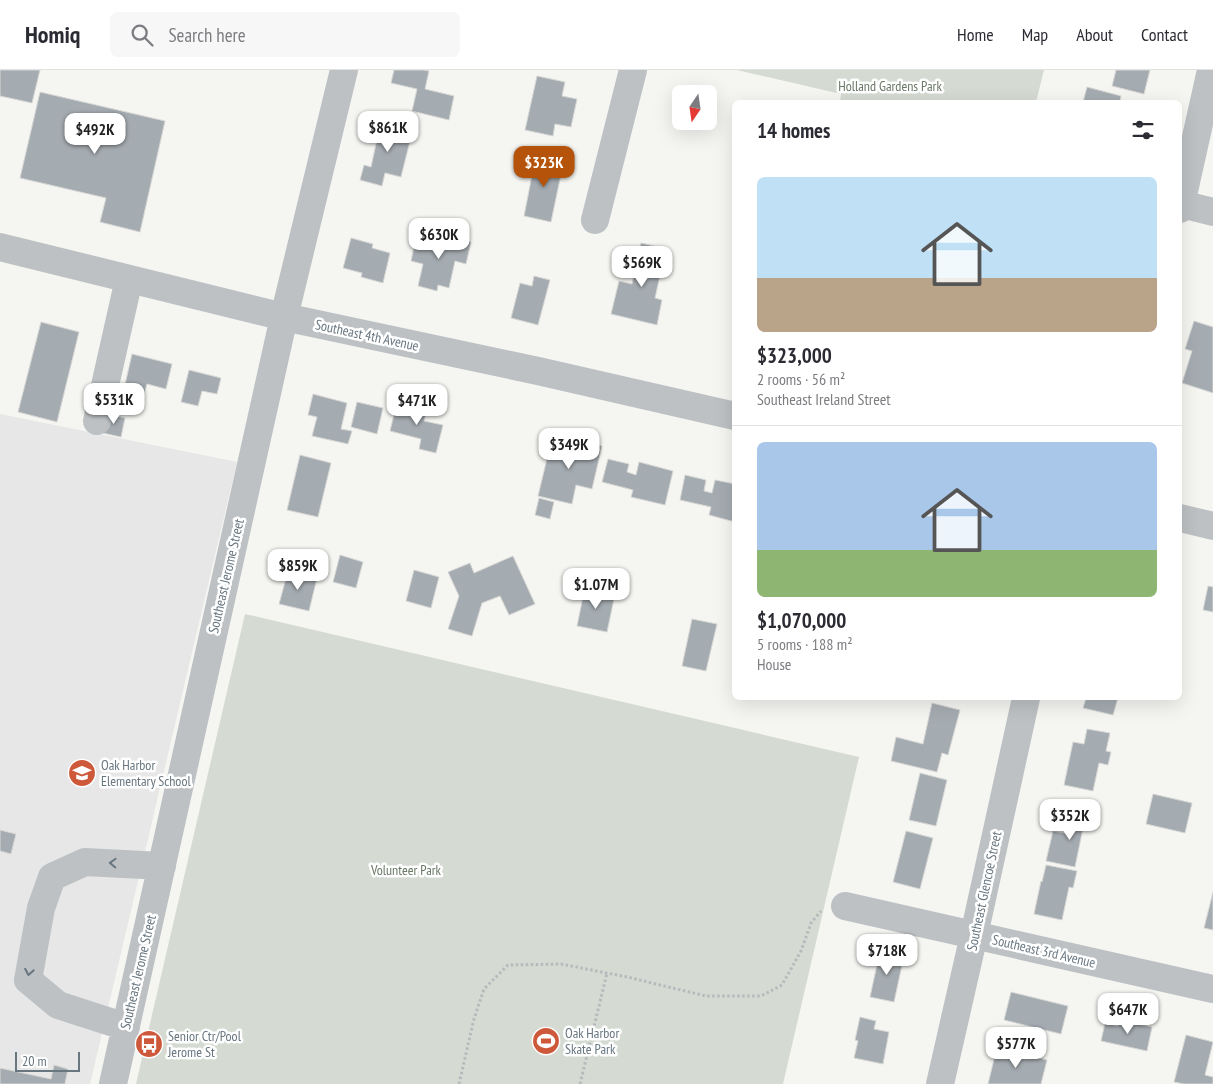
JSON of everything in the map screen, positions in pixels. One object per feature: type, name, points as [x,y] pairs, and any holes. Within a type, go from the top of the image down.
[{"type":"street","name":"Southeast Jerome Street","points":[[113,1084],[284,317],[344,70]]},
{"type":"street","points":[[595,220],[633,70]]},
{"type":"street","points":[[1182,201],[1211,70]]},
{"type":"street","points":[[1182,206],[1213,212]]},
{"type":"street","name":"Southeast 4th Avenue","points":[[0,247],[284,317],[538,371],[732,415]]},
{"type":"street","points":[[97,420],[129,279]]},
{"type":"street","points":[[1182,518],[1213,526]]},
{"type":"street","name":"Southeast Glencoe Street","points":[[940,1084],[1026,700]]},
{"type":"street","points":[[126,1027],[58,1005],[28,980],[41,908],[52,877],[85,862],[162,866]]},
{"type":"street","name":"Southeast 3rd Avenue","points":[[845,906],[1213,989]]},
{"type":"path","points":[[459,1084],[474,1019],[484,989],[508,965],[561,964],[627,977],[706,996],[761,996],[782,985],[801,951],[811,923],[825,907],[845,906]]},
{"type":"path","points":[[580,1084],[608,973]]},
{"type":"shaded area","name":"Oak Harbor Elementary School","points":[[0,414],[237,462],[90,1084],[0,1084]]},
{"type":"green space","name":"Holland Gardens Park","points":[[737,70],[1044,70],[1036,100],[840,100],[841,94]]},
{"type":"green space","name":"Volunteer Park","points":[[245,614],[859,757],[783,1084],[136,1084]]},
{"type":"building","points":[[0,70],[40,70],[32,103],[0,96]]},
{"type":"building","points":[[394,70],[429,71],[425,89],[454,96],[449,120],[412,111],[417,89],[391,83]]},
{"type":"building","points":[[1116,70],[1150,70],[1144,94],[1112,86]]},
{"type":"building","points":[[537,76],[565,82],[562,96],[577,99],[571,127],[555,124],[553,136],[525,130]]},
{"type":"building","points":[[1087,87],[1121,96],[1120,100],[1084,100]]},
{"type":"building","points":[[40,92],[165,121],[140,232],[100,222],[106,198],[20,178]]},
{"type":"building","points":[[381,121],[413,129],[401,177],[385,173],[382,186],[360,180],[364,165],[371,167]]},
{"type":"building","points":[[536,155],[564,160],[551,222],[524,216]]},
{"type":"building","points":[[417,233],[431,237],[430,242],[446,245],[448,237],[471,242],[466,264],[455,261],[449,288],[438,285],[437,291],[418,286],[423,264],[411,261]]},
{"type":"building","points":[[351,238],[373,244],[372,248],[390,253],[383,283],[361,277],[362,273],[343,268]]},
{"type":"building","points":[[641,243],[666,249],[655,298],[662,300],[657,325],[611,314],[619,281],[632,284]]},
{"type":"building","points":[[534,276],[550,280],[538,325],[511,318],[520,283],[532,286]]},
{"type":"building","points":[[1194,321],[1213,327],[1213,393],[1182,383],[1192,351],[1185,349]]},
{"type":"building","points":[[41,322],[79,332],[57,422],[18,412]]},
{"type":"building","points":[[132,354],[172,364],[166,389],[147,384],[144,394],[124,389]]},
{"type":"building","points":[[189,370],[221,378],[217,394],[202,391],[198,406],[181,402]]},
{"type":"building","points":[[313,394],[347,403],[341,429],[352,431],[348,444],[312,436],[317,417],[308,415]]},
{"type":"building","points":[[357,402],[383,408],[377,434],[351,427]]},
{"type":"building","points":[[397,402],[427,410],[424,421],[443,425],[436,453],[419,449],[421,439],[390,431]]},
{"type":"building","points":[[107,414],[125,418],[121,437],[103,433]]},
{"type":"building","points":[[575,440],[602,446],[592,489],[576,485],[572,504],[538,496],[551,442],[573,447]]},
{"type":"building","points":[[300,455],[331,463],[318,517],[287,510]]},
{"type":"building","points":[[608,459],[629,464],[627,472],[636,475],[639,462],[673,471],[665,505],[631,497],[633,490],[602,482]]},
{"type":"building","points":[[685,475],[706,480],[704,491],[712,493],[715,480],[732,483],[732,521],[709,515],[711,507],[680,500]]},
{"type":"building","points":[[539,498],[554,502],[550,519],[535,515]]},
{"type":"building","points":[[340,555],[363,562],[356,588],[333,582]]},
{"type":"building","points":[[513,556],[535,604],[509,615],[500,596],[482,603],[472,636],[448,629],[459,596],[448,572],[470,563],[474,573]]},
{"type":"building","points":[[414,570],[439,577],[431,608],[406,601]]},
{"type":"building","points":[[288,571],[317,578],[309,611],[279,604]]},
{"type":"building","points":[[1208,586],[1213,587],[1213,612],[1203,610]]},
{"type":"building","points":[[585,587],[615,594],[607,632],[577,626]]},
{"type":"building","points":[[692,619],[717,624],[706,671],[682,666]]},
{"type":"building","points":[[1085,700],[1117,700],[1113,715],[1083,708]]},
{"type":"building","points":[[932,703],[960,710],[948,755],[942,753],[937,772],[891,761],[896,737],[923,744]]},
{"type":"building","points":[[1087,729],[1110,733],[1106,751],[1111,752],[1108,765],[1099,763],[1093,791],[1064,785],[1073,742],[1084,744]]},
{"type":"building","points":[[920,773],[947,780],[936,826],[909,820]]},
{"type":"building","points":[[1153,794],[1192,803],[1185,833],[1146,824]]},
{"type":"building","points":[[1077,811],[1098,816],[1095,830],[1083,828],[1075,867],[1046,861],[1053,831],[1069,834]]},
{"type":"building","points":[[0,830],[16,834],[11,854],[0,851]]},
{"type":"building","points":[[906,831],[933,838],[920,889],[893,882]]},
{"type":"building","points":[[1046,865],[1077,871],[1073,888],[1069,887],[1062,920],[1034,914]]},
{"type":"building","points":[[1213,892],[1213,930],[1204,928]]},
{"type":"building","points":[[880,951],[904,956],[894,1002],[870,997]]},
{"type":"building","points":[[1011,992],[1068,1006],[1061,1034],[1004,1020]]},
{"type":"building","points":[[860,1017],[876,1021],[874,1029],[889,1032],[883,1064],[854,1058],[858,1041],[855,1040]]},
{"type":"building","points":[[1119,1020],[1152,1027],[1147,1051],[1101,1041],[1105,1023],[1118,1026]]},
{"type":"building","points":[[1186,1035],[1213,1042],[1205,1075],[1213,1077],[1213,1084],[1174,1082]]},
{"type":"building","points":[[997,1047],[1047,1060],[1041,1084],[988,1084]]},
{"type":"building","points":[[54,1065],[68,1069],[65,1084],[0,1084],[0,1068],[51,1079]]},
{"type":"place","name":"Oak Harbor Elementary School","points":[[82,773]]},
{"type":"place","name":"Oak Harbor Skate Park","points":[[546,1041]]},
{"type":"place","name":"Senior Ctr/Pool Jerome St","points":[[149,1044]]}]
